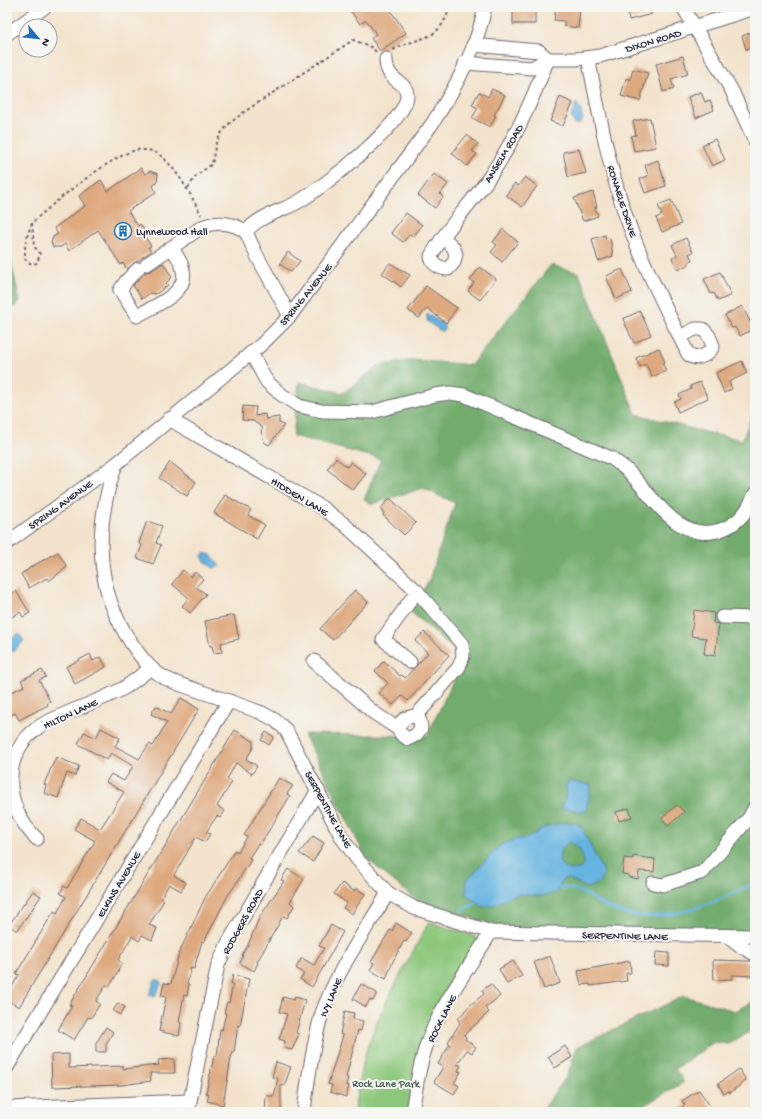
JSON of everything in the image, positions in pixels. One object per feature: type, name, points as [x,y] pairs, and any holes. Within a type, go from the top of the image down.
[{"type":"street","points":[[7,34],[45,7]]},
{"type":"street","name":"SPRING AVENUE","points":[[7,543],[116,464],[251,353],[290,316],[421,140],[447,101],[473,45],[485,7]]},
{"type":"street","points":[[683,7],[732,91],[755,141]]},
{"type":"street","name":"DIXON ROAD","points":[[465,63],[532,68],[548,59],[588,58],[755,8]]},
{"type":"street","name":"DIXON ROAD","points":[[473,45],[538,51],[548,59]]},
{"type":"street","name":"RONAELE DRIVE","points":[[588,58],[605,138],[621,201],[638,246],[680,337]]},
{"type":"street","points":[[246,232],[252,224],[313,194],[338,175],[398,117],[406,103],[407,95],[405,87],[392,77],[386,69],[386,59]]},
{"type":"street","name":"ANSELM ROAD","points":[[444,238],[485,183],[511,143],[528,108],[548,59]]},
{"type":"street","points":[[172,248],[183,268],[185,276],[182,287],[163,302],[137,316],[120,290],[127,280],[143,267],[205,226],[211,223],[228,224],[240,227],[246,232],[266,274],[290,316]]},
{"type":"street","points":[[251,353],[267,382],[282,395],[299,406],[322,411],[372,412],[415,400],[450,393],[478,400],[612,460],[628,471],[673,520],[684,528],[696,532],[710,532],[729,527],[747,512],[755,494]]},
{"type":"street","name":"HIDDEN LANE","points":[[169,419],[321,507],[344,524],[417,591],[462,644],[464,656],[459,666],[416,716]]},
{"type":"street","name":"SERPENTINE LANE","points":[[116,464],[106,498],[101,531],[101,557],[104,581],[120,624],[131,644],[151,668],[168,680],[262,713],[275,720],[286,730],[350,848],[388,893],[414,908],[491,932],[728,937]]},
{"type":"street","points":[[410,662],[383,639],[417,591]]},
{"type":"street","points":[[722,617],[755,618]]},
{"type":"street","points":[[314,661],[374,713],[397,728],[401,734],[408,739],[416,735],[421,728],[420,721],[416,716],[407,717],[401,721],[397,728]]},
{"type":"street","name":"HILTON LANE","points":[[37,839],[22,822],[9,791],[11,765],[22,744],[40,726],[123,688],[151,668]]},
{"type":"street","name":"ELKINS AVENUE","points":[[7,1067],[229,701]]},
{"type":"street","name":"RODGERS ROAD","points":[[189,1107],[218,965],[228,943],[318,790]]},
{"type":"street","points":[[653,882],[663,885],[703,872],[750,818],[755,807]]},
{"type":"street","name":"IVY LANE","points":[[304,1112],[318,1032],[324,1008],[353,950],[388,893]]},
{"type":"street","name":"ROCK LANE","points":[[412,1112],[425,1049],[430,1036],[449,1000],[491,932]]},
{"type":"street","points":[[728,937],[755,936]]},
{"type":"street","points":[[728,937],[738,945],[755,954]]},
{"type":"street","points":[[7,1108],[189,1107]]},
{"type":"path","points":[[188,188],[196,176],[212,164],[216,143],[222,132],[230,124],[327,56],[353,40],[369,46],[386,59],[393,50],[408,43],[433,36],[445,22],[450,7]]},
{"type":"path","points":[[32,223],[34,246],[40,254],[37,263],[32,264],[26,261],[24,251],[26,238],[32,223],[45,210],[76,186],[124,155],[137,150],[152,151],[160,156],[188,188],[205,226]]},
{"type":"green space","points":[[7,245],[20,301],[7,315]]},
{"type":"green space","points":[[551,265],[579,273],[636,414],[704,432],[742,440],[755,409],[755,947],[724,935],[497,926],[416,900],[366,858],[304,734],[427,736],[464,658],[411,612],[429,580],[455,503],[423,488],[372,504],[364,500],[381,459],[293,436],[299,382],[343,393],[378,366],[413,360],[471,365]]},
{"type":"green space","name":"Rock Lane Park","points":[[429,922],[476,937],[478,943],[447,995],[409,1112],[355,1112],[358,1085],[371,1036],[392,990]]},
{"type":"green space","points":[[684,996],[735,1011],[755,1000],[755,1029],[728,1044],[714,1042],[675,1069],[684,1082],[633,1112],[540,1112],[567,1076],[577,1047]]},
{"type":"water","points":[[576,103],[580,108],[583,120],[579,124],[575,124],[571,117]]},
{"type":"water","points":[[428,314],[445,326],[443,328],[445,329],[442,332],[427,321],[428,318],[426,317]]},
{"type":"water","points":[[204,553],[211,555],[220,566],[213,568],[204,560],[202,556]]},
{"type":"water","points":[[19,634],[24,641],[13,652],[7,644]]},
{"type":"water","points":[[568,781],[591,785],[586,812],[561,808],[562,803],[564,803],[567,788],[564,786],[568,784]]},
{"type":"water","points":[[562,823],[577,823],[583,830],[604,874],[599,883],[588,888],[567,878],[562,881],[556,893],[541,896],[520,894],[509,897],[494,905],[483,907],[466,894],[467,880],[499,846],[516,839],[528,838],[543,828]],"holes":[[[569,842],[579,849],[583,859],[583,867],[575,870],[563,867],[559,858],[563,847]]]},
{"type":"water","points":[[155,980],[160,980],[161,984],[155,996],[149,995]]},
{"type":"building","points":[[348,7],[388,7],[406,33],[380,51],[371,38],[376,34],[366,20],[360,24]]},
{"type":"building","points":[[513,7],[535,7],[535,24],[513,24]]},
{"type":"building","points":[[556,7],[580,8],[578,28],[564,26],[564,21],[554,20]]},
{"type":"building","points":[[626,7],[650,7],[652,14],[629,20]]},
{"type":"building","points":[[755,31],[755,46],[746,49],[742,36]]},
{"type":"building","points":[[683,56],[688,74],[671,79],[674,89],[663,92],[656,64]]},
{"type":"building","points":[[633,69],[648,73],[640,101],[621,96],[626,78],[630,80]]},
{"type":"building","points":[[492,89],[505,95],[494,115],[496,116],[490,127],[472,118],[478,108],[472,105],[479,92],[488,97]]},
{"type":"building","points":[[701,92],[705,102],[710,100],[714,110],[696,118],[688,97]]},
{"type":"building","points":[[560,97],[573,103],[563,126],[550,121]]},
{"type":"building","points":[[650,118],[656,147],[634,151],[631,136],[636,135],[633,121]]},
{"type":"building","points":[[467,135],[478,144],[472,151],[477,154],[467,166],[452,153]]},
{"type":"building","points":[[715,139],[725,160],[712,166],[702,145]]},
{"type":"building","points":[[579,149],[586,173],[568,177],[563,152]]},
{"type":"building","points":[[658,160],[666,186],[645,193],[640,179],[648,176],[645,165]]},
{"type":"building","name":"Lynnewood Hall","points":[[141,168],[145,174],[150,171],[158,174],[157,182],[153,186],[156,192],[128,211],[138,226],[140,224],[147,234],[145,237],[151,246],[148,247],[151,251],[127,269],[123,263],[121,265],[98,230],[69,251],[65,244],[61,247],[53,247],[51,242],[53,237],[58,234],[54,228],[85,206],[79,196],[101,180],[108,191]]},
{"type":"building","points":[[434,174],[448,184],[440,194],[443,197],[435,208],[418,195]]},
{"type":"building","points":[[525,177],[537,186],[522,207],[506,195],[515,183],[518,186]]},
{"type":"building","points":[[593,192],[598,216],[583,221],[574,198]]},
{"type":"building","points":[[671,200],[681,224],[662,232],[656,218],[662,215],[658,205]]},
{"type":"building","points":[[406,213],[422,225],[413,237],[410,234],[403,242],[391,233]]},
{"type":"building","points":[[503,229],[518,242],[502,262],[491,252],[497,245],[493,242]]},
{"type":"building","points":[[605,235],[606,239],[610,238],[613,256],[598,261],[592,239]]},
{"type":"building","points":[[686,238],[693,252],[689,254],[692,260],[688,262],[689,264],[678,270],[672,258],[677,255],[672,245]]},
{"type":"building","points":[[288,252],[300,261],[291,272],[280,264]]},
{"type":"building","points":[[163,263],[172,277],[166,283],[168,285],[156,294],[150,293],[142,299],[133,285],[145,272],[151,271]]},
{"type":"building","points":[[390,263],[410,275],[401,287],[382,273]]},
{"type":"building","points":[[480,267],[496,279],[480,300],[468,291],[474,283],[470,280]]},
{"type":"building","points":[[622,269],[632,292],[616,299],[606,276]]},
{"type":"building","points":[[720,272],[731,295],[718,301],[714,293],[711,294],[704,279]]},
{"type":"building","points":[[426,286],[457,308],[446,323],[427,308],[419,318],[408,310]]},
{"type":"building","points":[[742,306],[754,329],[740,336],[735,327],[732,328],[725,315]]},
{"type":"building","points":[[640,311],[651,335],[634,343],[623,319]]},
{"type":"building","points":[[659,348],[665,362],[662,363],[666,371],[652,377],[646,364],[640,367],[636,358]]},
{"type":"building","points":[[742,361],[747,373],[729,382],[732,389],[724,393],[716,373]]},
{"type":"building","points":[[700,382],[708,398],[678,412],[674,402],[681,399],[679,395],[691,389],[690,386]]},
{"type":"building","points":[[243,406],[256,407],[255,416],[265,414],[266,419],[279,417],[279,423],[284,425],[269,445],[264,442],[261,431],[263,428],[253,421],[242,420]]},
{"type":"building","points":[[336,458],[347,467],[351,462],[366,474],[353,490],[327,469]]},
{"type":"building","points":[[170,462],[196,482],[187,496],[159,478]]},
{"type":"building","points":[[225,495],[251,510],[248,515],[265,525],[257,539],[214,513]]},
{"type":"building","points":[[390,498],[416,523],[404,535],[383,515],[384,513],[380,509]]},
{"type":"building","points":[[147,521],[162,526],[156,543],[161,545],[153,564],[137,558],[142,545],[139,543]]},
{"type":"building","points":[[58,552],[67,567],[49,581],[47,578],[29,588],[21,574]]},
{"type":"building","points":[[183,570],[191,577],[195,572],[203,579],[196,587],[206,594],[190,613],[182,606],[189,598],[172,584]]},
{"type":"building","points":[[355,590],[368,602],[333,640],[320,629]]},
{"type":"building","points":[[16,591],[30,613],[23,617],[20,612],[7,620],[7,596]]},
{"type":"building","points":[[694,610],[714,613],[713,623],[719,624],[715,656],[704,654],[706,638],[691,636]]},
{"type":"building","points":[[234,615],[239,639],[221,643],[222,652],[214,653],[212,646],[210,646],[205,621]]},
{"type":"building","points":[[424,632],[449,655],[408,701],[402,696],[393,705],[379,693],[388,683],[375,671],[384,661],[400,676],[402,675],[405,678],[428,653],[415,641]]},
{"type":"building","points":[[90,654],[93,661],[101,657],[106,667],[75,684],[66,667]]},
{"type":"building","points":[[42,670],[46,677],[39,680],[50,701],[47,703],[48,705],[19,720],[15,713],[7,717],[7,694],[24,686],[21,680]]},
{"type":"building","points":[[181,698],[199,709],[19,1007],[7,1000],[7,995],[19,975],[16,974],[54,911],[57,913],[66,897],[60,893],[64,886],[67,888],[95,841],[74,829],[81,818],[100,829],[124,792],[106,782],[111,774],[124,781],[133,766],[111,753],[107,760],[78,744],[84,732],[96,738],[101,728],[120,738],[115,746],[139,759],[149,744],[153,746],[167,722],[151,714],[156,706],[171,714]]},
{"type":"building","points":[[235,730],[253,741],[253,748],[246,759],[257,766],[252,774],[236,763],[227,779],[232,782],[217,806],[225,811],[220,818],[217,816],[206,832],[210,834],[205,842],[196,837],[174,875],[186,883],[181,891],[169,884],[161,898],[164,900],[149,925],[157,928],[152,940],[142,935],[139,941],[132,936],[118,960],[122,963],[119,971],[109,987],[106,985],[96,1001],[100,1004],[91,1018],[88,1017],[74,1040],[58,1030],[72,1006],[69,1005]]},
{"type":"building","points":[[266,732],[274,737],[269,745],[261,740]]},
{"type":"building","points":[[56,757],[79,766],[75,776],[67,773],[58,798],[44,793],[46,785],[44,784]]},
{"type":"building","points":[[279,778],[293,786],[287,794],[290,796],[260,845],[258,844],[249,858],[251,860],[229,893],[204,942],[202,941],[194,969],[191,968],[187,984],[189,984],[187,996],[184,995],[179,1022],[181,1023],[179,1036],[159,1031],[166,997],[161,996],[164,983],[171,984],[179,953],[205,898],[235,850],[238,852],[247,837],[244,835]]},
{"type":"building","points":[[677,805],[684,812],[668,826],[662,818]]},
{"type":"building","points":[[629,808],[632,817],[619,821],[616,812]]},
{"type":"building","points":[[313,836],[324,843],[313,862],[299,853]]},
{"type":"building","points":[[633,856],[655,859],[654,872],[639,871],[638,879],[622,874],[624,858],[633,859]]},
{"type":"building","points":[[288,869],[304,879],[290,902],[294,906],[287,918],[284,916],[282,918],[257,962],[258,963],[254,971],[240,963],[243,956],[242,955],[248,945],[259,918],[284,881],[281,880]]},
{"type":"building","points":[[342,883],[354,891],[356,888],[365,894],[352,914],[343,908],[347,903],[334,894]]},
{"type":"building","points":[[33,891],[41,896],[17,931],[9,925]]},
{"type":"building","points":[[396,923],[412,933],[406,942],[404,941],[393,961],[386,979],[370,970],[374,963],[371,962],[390,930],[392,931]]},
{"type":"building","points":[[331,925],[343,932],[312,987],[300,979],[304,974],[296,968],[302,958],[314,965],[324,948],[319,946]]},
{"type":"building","points":[[656,952],[669,953],[669,966],[655,965]]},
{"type":"building","points":[[550,956],[560,983],[544,989],[534,962]]},
{"type":"building","points":[[713,960],[750,961],[755,963],[755,976],[732,975],[732,979],[714,980]]},
{"type":"building","points":[[513,961],[522,976],[507,984],[499,969]]},
{"type":"building","points":[[630,961],[631,973],[626,973],[627,981],[590,986],[590,984],[581,985],[578,971]]},
{"type":"building","points":[[233,975],[249,979],[240,1026],[238,1025],[234,1052],[232,1052],[223,1105],[207,1101],[209,1094],[206,1093],[214,1056],[217,1056],[220,1029],[222,1030],[227,1002],[229,1003],[233,984],[231,984]]},
{"type":"building","points":[[361,984],[377,993],[373,1001],[370,999],[366,1007],[353,999]]},
{"type":"building","points":[[491,984],[500,996],[485,1008],[489,1012],[464,1035],[466,1037],[465,1039],[476,1047],[472,1053],[467,1050],[457,1064],[461,1066],[458,1071],[461,1072],[454,1083],[459,1086],[454,1094],[434,1082],[443,1067],[438,1064],[450,1044],[448,1042],[460,1023],[458,1019],[470,1005],[484,994],[482,990]]},
{"type":"building","points":[[283,997],[294,1000],[295,997],[305,1000],[296,1033],[299,1034],[292,1050],[284,1048],[285,1041],[279,1039],[287,1014],[279,1012]]},
{"type":"building","points":[[118,1003],[125,1007],[120,1015],[113,1011]]},
{"type":"building","points":[[345,1011],[354,1013],[353,1019],[363,1021],[361,1031],[358,1030],[346,1077],[348,1078],[346,1085],[349,1086],[346,1097],[330,1092],[332,1085],[328,1084],[343,1035],[340,1034]]},
{"type":"building","points":[[106,1027],[113,1032],[106,1044],[106,1052],[96,1052],[96,1043]]},
{"type":"building","points":[[565,1046],[572,1057],[555,1068],[548,1057]]},
{"type":"building","points":[[69,1054],[69,1068],[123,1066],[123,1069],[159,1065],[158,1060],[174,1059],[175,1073],[150,1073],[151,1081],[122,1085],[52,1087],[51,1055]]},
{"type":"building","points":[[276,1062],[291,1067],[284,1086],[281,1085],[281,1112],[265,1112],[266,1096],[274,1096],[278,1078],[272,1077]]},
{"type":"building","points":[[739,1069],[746,1080],[730,1093],[729,1091],[724,1094],[718,1084]]},
{"type":"building","points":[[699,1090],[714,1112],[675,1112],[685,1105],[682,1101]]},
{"type":"waterway","points":[[555,887],[581,892],[611,909],[629,914],[648,916],[666,915],[685,911],[722,898],[755,883]]},
{"type":"waterway","points":[[462,910],[480,901]]},
{"type":"place","name":"Lynnewood Hall","points":[[123,231]]}]
